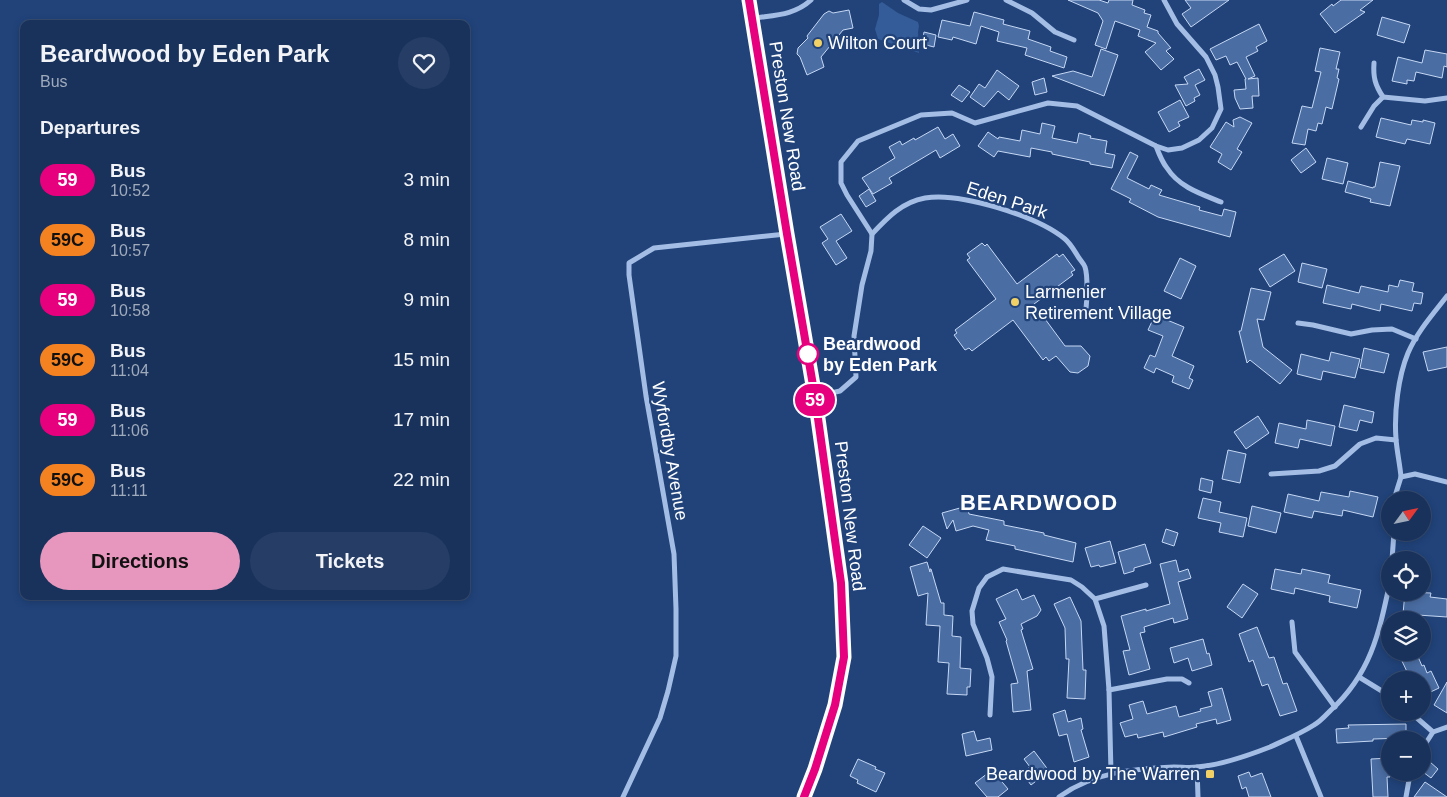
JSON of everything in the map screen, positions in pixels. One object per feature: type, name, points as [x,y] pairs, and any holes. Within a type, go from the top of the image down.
[{"type":"highway","name":"Preston New Road","points":[[749,0],[815,397],[841,583],[844,657],[835,705],[804,797]]},
{"type":"street","points":[[752,18],[791,13],[811,0]]},
{"type":"street","points":[[904,0],[919,9],[931,10],[967,0]]},
{"type":"street","points":[[1006,0],[1032,12],[1055,32],[1074,40]]},
{"type":"street","points":[[815,397],[840,391],[856,377],[854,336],[862,284],[871,250],[872,234],[841,183],[841,162],[858,141],[921,115],[952,113],[975,123],[1048,103],[1077,106],[1156,146],[1168,150],[1182,148],[1199,140],[1212,128],[1221,108],[1215,75],[1206,57],[1177,24],[1164,0]]},
{"type":"street","points":[[1374,63],[1373,76],[1376,87],[1383,97],[1424,102],[1447,98]]},
{"type":"street","points":[[1361,127],[1374,106],[1383,97]]},
{"type":"street","points":[[1156,146],[1166,168],[1175,179],[1185,186],[1221,202]]},
{"type":"street","name":"Eden Park","points":[[872,234],[904,204],[923,198],[965,198],[1006,210],[1047,226],[1067,240],[1085,267],[1086,310]]},
{"type":"street","name":"Wyfordby Avenue","points":[[623,797],[660,718],[676,656],[674,554],[646,396],[629,275],[629,263],[654,248],[787,234]]},
{"type":"street","points":[[1397,491],[1401,477],[1396,440],[1397,402],[1401,377],[1408,354],[1420,330],[1447,296]]},
{"type":"street","points":[[1298,323],[1351,334],[1392,329],[1416,338]]},
{"type":"street","points":[[1271,474],[1319,471],[1336,466],[1360,444],[1376,438],[1396,440]]},
{"type":"street","points":[[1401,477],[1415,474],[1447,482]]},
{"type":"street","points":[[990,715],[992,677],[987,658],[973,624],[972,611],[979,588],[987,576],[1003,569],[1071,580],[1095,599],[1104,626],[1109,690],[1111,773]]},
{"type":"street","points":[[1095,599],[1146,585]]},
{"type":"street","points":[[1059,797],[1076,786],[1111,773],[1174,767],[1197,767],[1249,755],[1296,736],[1316,724],[1349,692],[1359,677],[1378,633],[1386,601]]},
{"type":"street","points":[[1292,622],[1295,652],[1335,707]]},
{"type":"street","points":[[1359,677],[1381,690]]},
{"type":"street","points":[[1109,690],[1167,679],[1182,679],[1189,683]]},
{"type":"street","points":[[1420,721],[1433,732]]},
{"type":"street","points":[[1431,735],[1433,732],[1447,727]]},
{"type":"street","points":[[1296,736],[1321,797]]},
{"type":"street","points":[[1197,767],[1198,797]]},
{"type":"street","points":[[1406,797],[1409,781]]},
{"type":"shaded area","points":[[882,2],[898,13],[918,22],[919,53],[878,39],[875,29],[879,15],[879,4]]},
{"type":"building","points":[[1068,0],[1099,0],[1108,3],[1109,0],[1133,0],[1132,5],[1145,10],[1144,13],[1151,15],[1147,27],[1158,31],[1171,48],[1166,51],[1174,59],[1161,70],[1145,52],[1156,43],[1138,36],[1140,30],[1115,21],[1106,49],[1095,45],[1103,21],[1098,13]]},
{"type":"building","points":[[1185,0],[1229,0],[1191,27],[1182,14],[1191,8]]},
{"type":"building","points":[[1341,0],[1373,0],[1360,10],[1365,12],[1335,33],[1320,14],[1332,4],[1333,6]]},
{"type":"building","name":"Wilton Court","points":[[849,10],[853,28],[843,30],[821,57],[824,67],[807,75],[797,54],[798,48],[808,38],[807,36],[824,14],[829,11],[833,13]]},
{"type":"building","points":[[974,12],[1004,20],[1003,24],[1030,31],[1028,39],[1051,47],[1050,51],[1067,57],[1064,68],[1025,55],[1027,48],[997,41],[999,32],[981,26],[976,44],[953,37],[952,40],[938,37],[942,20],[970,26]]},
{"type":"building","points":[[1382,17],[1410,25],[1404,43],[1377,35]]},
{"type":"building","points":[[1259,24],[1267,41],[1256,47],[1258,51],[1246,57],[1255,76],[1248,79],[1258,78],[1259,96],[1252,96],[1253,108],[1240,109],[1234,90],[1246,89],[1246,79],[1237,62],[1230,65],[1226,56],[1216,60],[1210,49]]},
{"type":"building","points":[[924,32],[936,35],[934,47],[922,44]]},
{"type":"building","points":[[1320,48],[1340,52],[1336,69],[1339,69],[1337,78],[1339,79],[1332,109],[1326,107],[1322,124],[1318,123],[1316,131],[1308,129],[1305,145],[1292,143],[1302,106],[1312,108],[1321,72],[1315,71]]},
{"type":"building","points":[[1101,49],[1118,55],[1104,96],[1052,76],[1073,71],[1092,77]]},
{"type":"building","points":[[1425,50],[1447,54],[1447,67],[1444,66],[1442,78],[1416,72],[1414,81],[1407,80],[1407,84],[1392,81],[1398,57],[1422,63]]},
{"type":"building","points":[[1199,69],[1205,80],[1195,85],[1200,95],[1194,98],[1195,101],[1186,106],[1175,85],[1188,84],[1184,77]]},
{"type":"building","points":[[997,70],[1019,86],[1009,100],[998,91],[984,107],[970,97],[979,84],[985,88]]},
{"type":"building","points":[[1044,78],[1047,92],[1035,95],[1032,82]]},
{"type":"building","points":[[959,85],[970,92],[962,102],[951,95]]},
{"type":"building","points":[[1180,100],[1189,117],[1178,122],[1180,126],[1169,132],[1158,112]]},
{"type":"building","points":[[1240,117],[1252,123],[1237,149],[1242,152],[1231,170],[1218,162],[1222,154],[1210,147],[1226,122],[1234,127],[1233,120]]},
{"type":"building","points":[[1381,118],[1411,125],[1412,120],[1435,123],[1430,144],[1407,139],[1405,144],[1376,137]]},
{"type":"building","points":[[1042,123],[1055,126],[1052,138],[1077,143],[1079,133],[1091,136],[1090,138],[1107,141],[1105,153],[1115,155],[1112,168],[1031,148],[1030,157],[998,151],[994,157],[978,146],[988,132],[998,139],[999,137],[1020,141],[1022,130],[1040,134]]},
{"type":"building","points":[[938,127],[945,139],[953,134],[960,146],[940,158],[936,150],[889,178],[892,183],[873,194],[862,178],[895,158],[889,147],[900,141],[902,145],[914,138],[915,140]]},
{"type":"building","points":[[1306,148],[1316,162],[1301,173],[1291,160]]},
{"type":"building","points":[[1130,152],[1138,156],[1127,178],[1149,189],[1151,185],[1162,190],[1159,195],[1200,207],[1199,210],[1222,216],[1224,209],[1236,212],[1230,237],[1158,217],[1129,202],[1131,199],[1111,189]]},
{"type":"building","points":[[1327,158],[1348,163],[1343,184],[1322,179]]},
{"type":"building","points":[[1380,162],[1400,166],[1390,206],[1370,202],[1371,199],[1345,192],[1348,181],[1375,187]]},
{"type":"building","points":[[869,189],[876,201],[866,207],[859,196]]},
{"type":"building","points":[[841,214],[852,231],[836,241],[847,258],[836,265],[822,243],[828,239],[820,227]]},
{"type":"building","name":"Larmenier Retirement Village","points":[[982,243],[985,246],[987,244],[1017,284],[1057,254],[1059,257],[1063,254],[1075,270],[1071,272],[1073,275],[1034,304],[1065,346],[1081,346],[1090,356],[1088,366],[1078,373],[1070,372],[1056,356],[1049,361],[1046,357],[1043,360],[1013,320],[972,351],[969,348],[965,350],[954,335],[957,333],[955,330],[996,299],[967,260],[970,258],[967,254]]},
{"type":"building","points":[[1284,254],[1295,271],[1270,287],[1259,269]]},
{"type":"building","points":[[1180,258],[1196,266],[1181,299],[1164,291]]},
{"type":"building","points":[[1302,263],[1327,269],[1322,288],[1298,282]]},
{"type":"building","points":[[1400,280],[1414,283],[1412,291],[1423,293],[1421,304],[1414,303],[1412,311],[1381,304],[1380,311],[1352,304],[1351,309],[1323,303],[1327,285],[1359,293],[1361,286],[1388,292],[1389,285],[1398,287]]},
{"type":"building","points":[[1251,288],[1271,292],[1264,320],[1257,319],[1263,347],[1292,370],[1280,384],[1250,360],[1247,363],[1239,331],[1241,331]]},
{"type":"building","points":[[1155,315],[1184,327],[1172,356],[1194,366],[1189,378],[1193,380],[1189,389],[1172,382],[1174,376],[1156,368],[1154,373],[1144,368],[1150,355],[1155,357],[1163,336],[1148,330]]},
{"type":"building","points":[[1447,347],[1447,367],[1428,371],[1423,352]]},
{"type":"building","points":[[1364,348],[1389,354],[1384,373],[1360,368]]},
{"type":"building","points":[[1331,352],[1360,359],[1355,378],[1323,371],[1321,380],[1297,374],[1301,354],[1329,361]]},
{"type":"building","points":[[1344,405],[1374,412],[1372,423],[1360,420],[1357,431],[1339,427]]},
{"type":"building","points":[[1258,416],[1269,433],[1246,449],[1234,432]]},
{"type":"building","points":[[1307,420],[1335,426],[1331,446],[1300,439],[1298,448],[1275,443],[1279,423],[1306,429]]},
{"type":"building","points":[[1228,450],[1246,454],[1240,483],[1222,479]]},
{"type":"building","points":[[1201,478],[1213,481],[1211,493],[1199,490]]},
{"type":"building","points":[[1350,491],[1378,497],[1373,517],[1343,510],[1342,516],[1314,511],[1312,518],[1284,512],[1288,494],[1319,501],[1321,492],[1349,497]]},
{"type":"building","points":[[1203,498],[1221,502],[1219,512],[1247,518],[1243,537],[1219,532],[1221,523],[1198,518]]},
{"type":"building","points":[[967,506],[969,514],[1004,521],[1004,525],[1044,533],[1044,535],[1076,543],[1073,562],[1015,549],[1015,546],[986,540],[989,530],[973,526],[956,531],[953,520],[947,529],[942,513]]},
{"type":"building","points":[[1252,506],[1281,513],[1276,533],[1248,526]]},
{"type":"building","points":[[923,526],[941,538],[927,558],[909,545]]},
{"type":"building","points":[[1166,529],[1178,533],[1174,546],[1162,542]]},
{"type":"building","points":[[1110,541],[1116,563],[1091,567],[1085,548]]},
{"type":"building","points":[[1145,544],[1151,563],[1134,568],[1134,571],[1124,574],[1118,552]]},
{"type":"building","points":[[1176,560],[1179,572],[1188,569],[1191,578],[1178,582],[1188,619],[1174,623],[1173,618],[1144,627],[1145,632],[1140,633],[1150,669],[1129,675],[1123,651],[1130,650],[1121,616],[1170,604],[1160,564]]},
{"type":"building","points":[[927,562],[930,572],[931,569],[941,603],[944,603],[944,615],[953,616],[952,636],[961,637],[960,668],[971,669],[970,687],[967,687],[967,695],[947,694],[949,663],[938,662],[940,626],[926,625],[928,593],[918,596],[910,567]]},
{"type":"building","points":[[1275,569],[1301,574],[1302,569],[1330,575],[1328,583],[1361,590],[1357,608],[1329,602],[1330,596],[1295,588],[1294,594],[1271,589]]},
{"type":"building","points":[[1243,584],[1258,594],[1242,618],[1227,607]]},
{"type":"building","points":[[1017,589],[1022,600],[1034,595],[1041,610],[1037,616],[1021,624],[1023,629],[1021,630],[1033,669],[1027,671],[1031,710],[1013,712],[1011,684],[1018,683],[1007,640],[999,622],[1006,619],[996,599]]},
{"type":"building","points":[[1070,597],[1081,621],[1083,670],[1086,670],[1085,699],[1067,698],[1069,659],[1066,659],[1065,628],[1054,604]]},
{"type":"building","points":[[1431,597],[1447,599],[1447,617],[1431,616],[1431,611],[1403,611],[1404,601],[1431,601]]},
{"type":"building","points":[[1257,627],[1269,658],[1274,657],[1283,684],[1287,683],[1297,711],[1280,716],[1268,684],[1262,686],[1253,660],[1249,662],[1239,634]]},
{"type":"building","points":[[1203,639],[1212,665],[1192,671],[1188,658],[1174,663],[1170,648]]},
{"type":"building","points":[[1402,661],[1420,661],[1426,671],[1407,671]]},
{"type":"building","points":[[1431,671],[1439,688],[1431,692]]},
{"type":"building","points":[[1447,682],[1447,713],[1434,705]]},
{"type":"building","points":[[1222,688],[1231,720],[1217,724],[1216,719],[1196,724],[1197,727],[1164,737],[1163,732],[1138,738],[1137,734],[1125,737],[1120,723],[1133,719],[1129,705],[1143,701],[1147,714],[1176,706],[1179,717],[1212,706],[1208,692]]},
{"type":"building","points":[[1065,710],[1068,722],[1081,718],[1083,729],[1081,730],[1089,757],[1074,762],[1067,734],[1059,736],[1053,714]]},
{"type":"building","points":[[1406,724],[1406,731],[1381,731],[1381,739],[1373,739],[1373,741],[1337,743],[1336,729],[1349,728],[1348,725]]},
{"type":"building","points":[[974,731],[977,741],[990,738],[992,750],[966,756],[962,734]]},
{"type":"building","points":[[1034,751],[1049,771],[1031,785],[1022,773],[1030,767],[1024,759]]},
{"type":"building","points":[[1381,758],[1381,781],[1387,781],[1388,797],[1373,797],[1371,759]]},
{"type":"building","points":[[858,759],[885,773],[876,792],[857,783],[858,780],[850,776]]},
{"type":"building","points":[[1431,763],[1438,769],[1431,778]]},
{"type":"building","points":[[992,770],[1008,789],[998,797],[987,797],[975,783]]},
{"type":"building","points":[[1249,772],[1251,777],[1262,773],[1271,797],[1249,797],[1246,787],[1242,789],[1238,776]]},
{"type":"building","points":[[1425,782],[1447,797],[1414,797]]},
{"type":"bus line","name":"59","points":[[749,0],[815,397],[841,583],[844,657],[835,705],[804,797]]},
{"type":"place","name":"Wilton Court","points":[[818,43]]},
{"type":"place","name":"Larmenier Retirement Village","points":[[1015,302]]},
{"type":"place","name":"Beardwood by Eden Park","points":[[808,354]]},
{"type":"place","name":"Beardwood by The Warren","points":[[1210,774]]},
{"type":"district","name":"BEARDWOOD","points":[[1039,502]]}]
